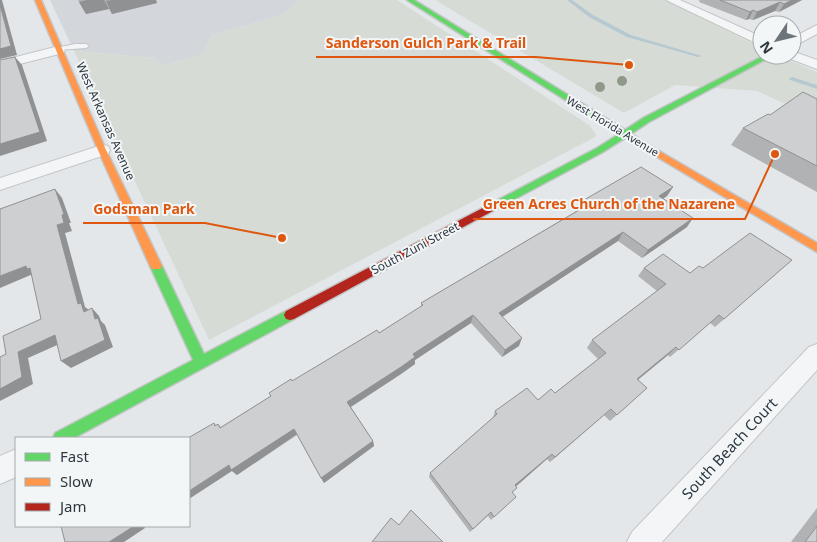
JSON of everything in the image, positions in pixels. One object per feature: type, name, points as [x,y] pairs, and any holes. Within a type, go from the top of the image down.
[{"type":"street","name":"West Arkansas Avenue","points":[[38,0],[102,150],[201,362]]},
{"type":"street","name":"West Florida Avenue","points":[[410,0],[625,134],[817,248]]},
{"type":"street","points":[[671,0],[752,37]]},
{"type":"street","points":[[802,37],[817,29]]},
{"type":"street","points":[[0,65],[59,49]]},
{"type":"street","points":[[802,59],[817,65]]},
{"type":"street","name":"South Zuni Street","points":[[62,437],[600,150],[655,115],[752,64]]},
{"type":"street","points":[[0,184],[102,150]]},
{"type":"street","name":"South Beach Court","points":[[642,542],[817,354]]},
{"type":"street","points":[[0,471],[15,463]]},
{"type":"lane","points":[[59,49],[86,46]]},
{"type":"shaded area","points":[[50,0],[300,0],[283,15],[212,35],[203,54],[163,66],[155,58],[74,51]]},
{"type":"shaded area","points":[[300,0],[397,0],[589,125],[597,136],[209,340],[74,51],[155,58],[163,66],[203,54],[212,35],[283,15]]},
{"type":"shaded area","points":[[435,0],[666,0],[752,43],[752,65],[801,65],[817,72],[817,119],[757,91],[675,85],[624,113]]},
{"type":"building","points":[[720,0],[792,0],[784,4],[780,2],[757,12],[753,10],[750,12]]},
{"type":"building","points":[[0,5],[11,46],[0,49]]},
{"type":"building","points":[[15,57],[40,132],[0,144],[0,60]]},
{"type":"building","points":[[803,92],[817,99],[817,166],[743,128],[768,114],[770,115]]},
{"type":"building","points":[[641,167],[673,187],[659,196],[693,218],[648,250],[623,232],[499,313],[522,338],[505,350],[473,315],[413,354],[415,357],[347,402],[373,441],[321,478],[294,429],[231,470],[229,465],[190,490],[190,437],[214,423],[215,426],[218,424],[220,428],[271,396],[269,393],[291,379],[292,381],[377,330],[379,333],[423,305],[421,303],[579,210],[576,208],[587,202],[584,200]]},
{"type":"building","points":[[55,189],[64,214],[62,215],[64,223],[57,225],[78,304],[81,303],[84,312],[92,308],[95,319],[98,318],[105,340],[61,361],[55,335],[18,352],[22,377],[0,389],[0,357],[6,354],[3,336],[41,319],[30,268],[27,269],[26,266],[0,276],[0,209]]},
{"type":"building","points":[[750,233],[792,260],[724,319],[719,315],[679,350],[676,347],[637,379],[647,388],[617,415],[611,409],[555,457],[552,454],[515,485],[517,488],[512,492],[516,497],[494,517],[491,512],[473,529],[430,473],[497,414],[495,411],[527,388],[538,400],[551,389],[555,393],[606,353],[592,340],[666,284],[644,268],[663,254],[690,273],[699,266],[703,268]]},
{"type":"building","points":[[411,510],[443,542],[372,542],[391,518],[399,525]]},
{"type":"building","points":[[817,526],[817,542],[805,542]]},
{"type":"building","points":[[61,527],[132,527],[109,542],[65,542]]},
{"type":"waterway","points":[[569,0],[591,16],[629,36],[700,56]]},
{"type":"waterway","points":[[792,79],[817,87]]},
{"type":"traffic: fast","points":[[410,0],[635,140]]},
{"type":"traffic: fast","points":[[498,204],[600,150],[646,120],[752,64]]},
{"type":"traffic: fast","points":[[156,266],[201,362]]},
{"type":"traffic: fast","points":[[62,437],[290,315]]},
{"type":"traffic: slow","points":[[38,0],[102,150],[156,266]]},
{"type":"traffic: slow","points":[[635,140],[817,248]]},
{"type":"traffic: jam","points":[[290,315],[498,204]]},
{"type":"place","name":"Sanderson Gulch Park & Trail","points":[[629,65]]},
{"type":"place","name":"Green Acres Church of the Nazarene","points":[[775,154]]},
{"type":"place","name":"Godsman Park","points":[[282,238]]}]
